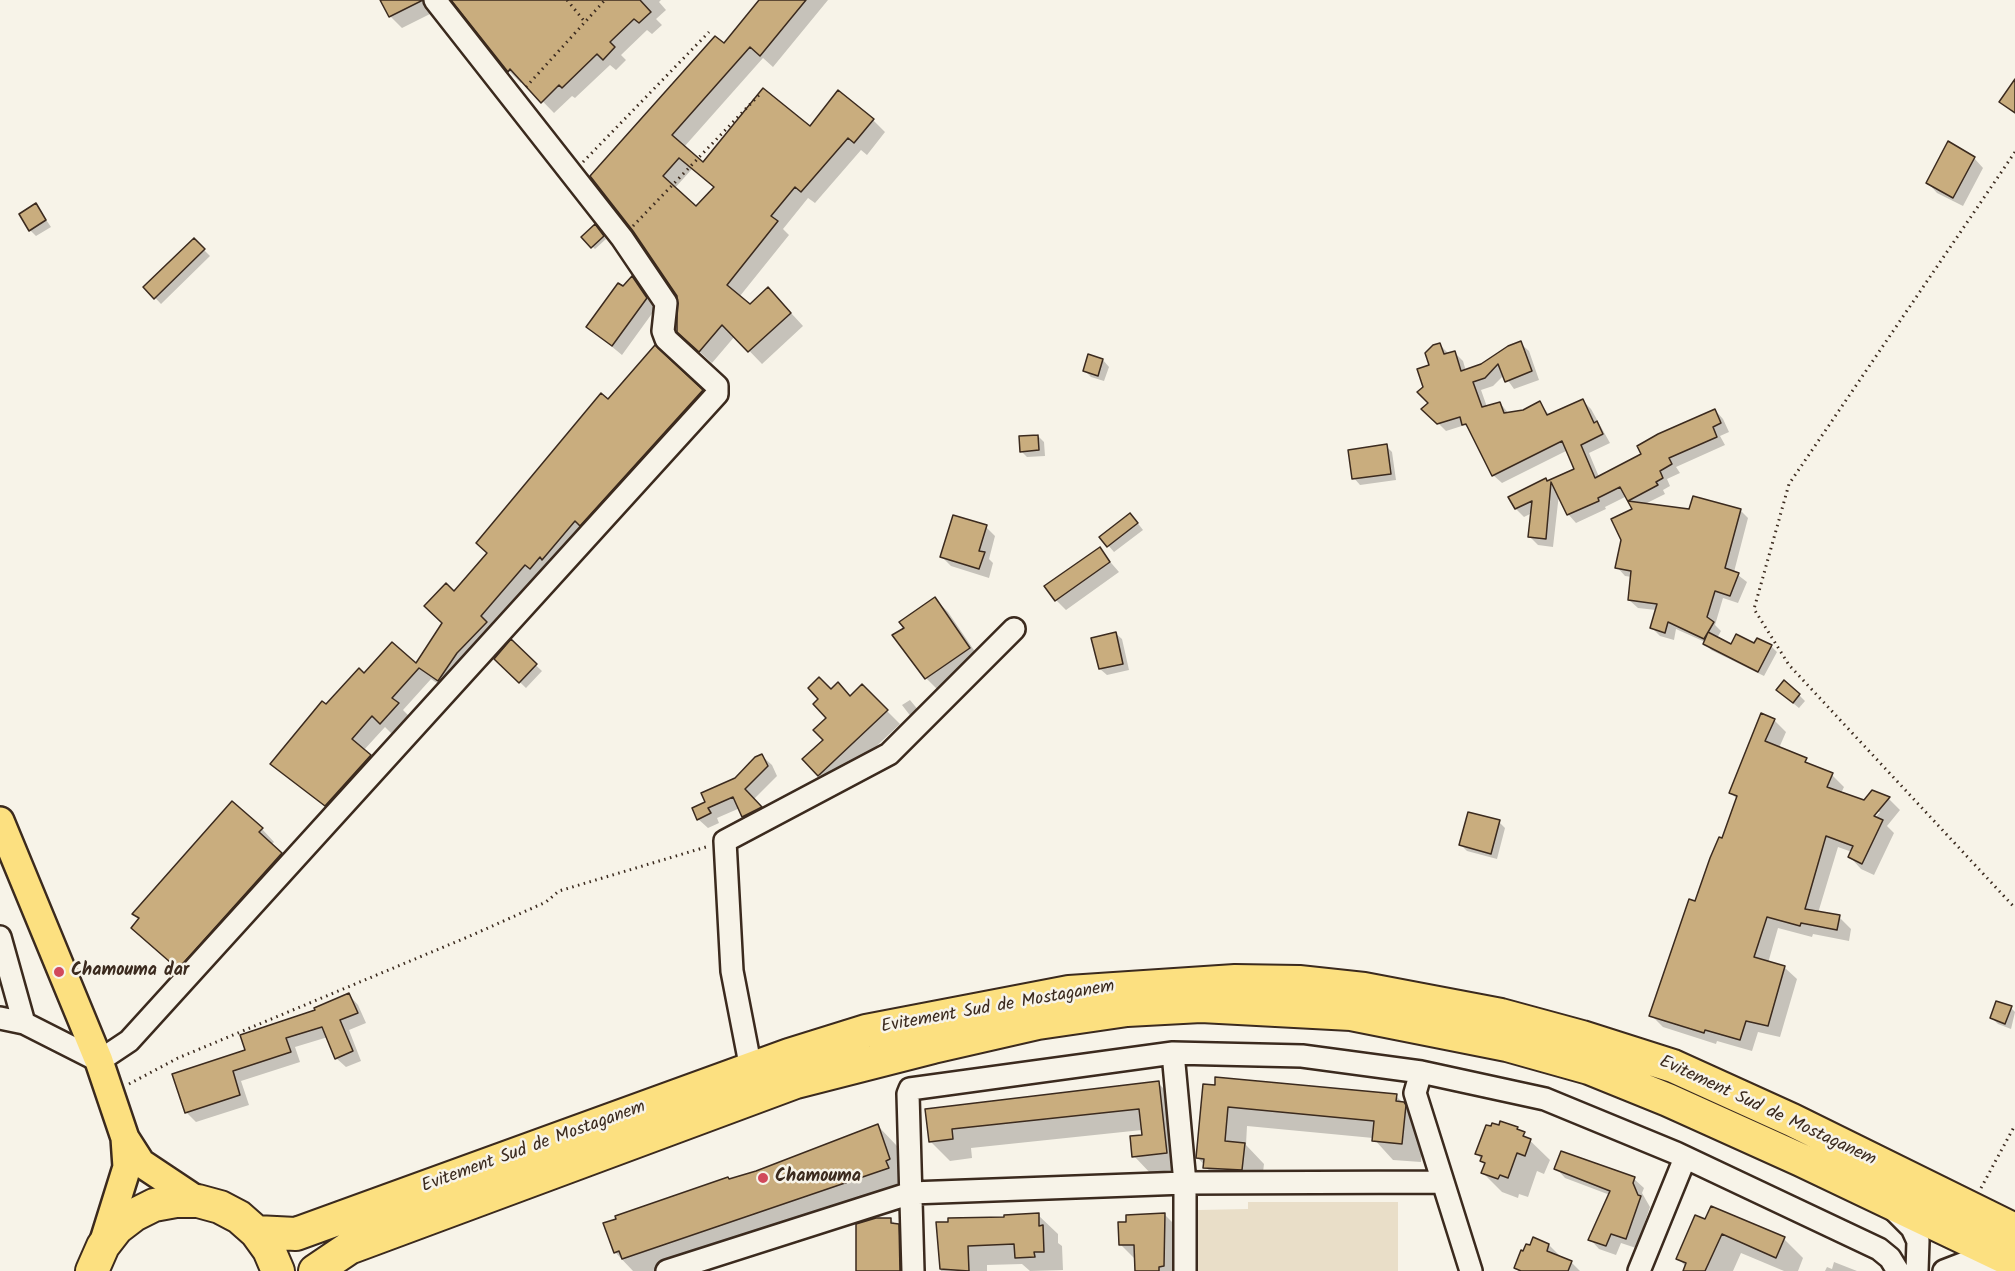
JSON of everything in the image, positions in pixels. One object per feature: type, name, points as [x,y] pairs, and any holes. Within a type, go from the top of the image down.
[{"type":"highway","name":"Evitement Sud de Mostaganem","points":[[256,1232],[296,1234],[751,1069],[866,1031],[1069,992],[1235,981],[1299,982],[1364,989],[1501,1015],[1673,1066],[2015,1230]]},
{"type":"highway","name":"Evitement Sud de Mostaganem","points":[[315,1271],[349,1248],[796,1082],[922,1049],[1038,1023],[1127,1010],[1201,1006],[1351,1014],[1507,1045],[1589,1068],[1658,1096],[2015,1263]]},
{"type":"highway","points":[[97,1258],[117,1228],[144,1210],[176,1201],[198,1201],[220,1207],[239,1217],[256,1232],[269,1250],[278,1271]]},
{"type":"main road","points":[[0,821],[99,1061],[125,1138],[141,1163],[198,1201]]},
{"type":"main road","points":[[97,1258],[127,1167],[125,1138]]},
{"type":"street","points":[[0,1018],[24,1023],[99,1061],[129,1041],[717,394],[717,386],[666,339],[663,331],[666,303],[622,238],[435,0]]},
{"type":"street","points":[[751,1069],[732,971],[725,841],[889,754],[1014,628]]},
{"type":"street","points":[[0,937],[24,1023]]},
{"type":"street","points":[[1173,1053],[1185,1183],[1185,1271]]},
{"type":"street","points":[[913,1271],[908,1094],[915,1087],[1173,1053],[1302,1056],[1421,1072],[1545,1099],[1685,1158],[1879,1249],[1890,1258],[1898,1271]]},
{"type":"street","points":[[1421,1072],[1415,1093],[1471,1271]]},
{"type":"street","points":[[1639,1271],[1685,1158]]},
{"type":"street","points":[[667,1271],[911,1193],[1185,1183],[1443,1182]]},
{"type":"street","points":[[1885,1201],[1915,1234],[1919,1252],[1917,1271]]},
{"type":"street","points":[[1944,1271],[1970,1261],[1985,1259],[2015,1263]]},
{"type":"path","points":[[567,0],[585,22]]},
{"type":"path","points":[[525,88],[605,0]]},
{"type":"path","points":[[571,174],[709,32]]},
{"type":"path","points":[[622,238],[759,95]]},
{"type":"path","points":[[2015,152],[1789,483],[1754,609],[1789,665],[2015,908]]},
{"type":"path","points":[[109,1095],[178,1058],[471,936],[546,902],[559,891],[725,841]]},
{"type":"path","points":[[1970,1208],[2015,1125]]},
{"type":"shaded area","points":[[1248,1202],[1398,1202],[1398,1271],[1198,1271],[1198,1210],[1248,1209]]},
{"type":"building","points":[[380,0],[423,0],[389,17]]},
{"type":"building","points":[[451,0],[640,0],[651,12],[639,23],[634,19],[610,42],[615,47],[603,60],[597,54],[562,88],[559,85],[541,103],[510,69],[508,72]]},
{"type":"building","points":[[759,0],[806,0],[760,56],[750,47],[672,135],[703,162],[763,88],[810,126],[838,90],[874,119],[854,143],[848,138],[801,192],[795,187],[771,216],[778,221],[727,285],[750,304],[768,287],[791,313],[748,352],[722,325],[699,352],[677,332],[677,296],[633,231],[590,176],[715,36],[724,43]],"holes":[[[679,158],[714,187],[696,206],[663,176]]]},
{"type":"building","points":[[2015,79],[2015,113],[1999,102]]},
{"type":"building","points":[[1948,141],[1975,157],[1953,198],[1926,183]]},
{"type":"building","points":[[36,203],[46,220],[29,231],[19,214]]},
{"type":"building","points":[[595,224],[604,236],[591,248],[581,237]]},
{"type":"building","points":[[194,238],[205,249],[154,299],[143,287]]},
{"type":"building","points":[[632,276],[647,298],[612,346],[586,327],[618,283],[623,286]]},
{"type":"building","points":[[1521,341],[1532,371],[1505,382],[1498,364],[1485,378],[1473,382],[1482,407],[1500,402],[1504,413],[1523,410],[1540,401],[1547,415],[1583,399],[1594,423],[1597,421],[1603,434],[1581,445],[1595,478],[1641,454],[1637,446],[1658,434],[1715,409],[1721,423],[1713,427],[1717,437],[1669,458],[1672,464],[1660,471],[1663,478],[1656,482],[1658,485],[1628,501],[1689,509],[1693,496],[1741,509],[1725,568],[1739,573],[1730,596],[1715,591],[1707,617],[1714,622],[1704,639],[1668,622],[1665,633],[1650,628],[1657,604],[1628,600],[1631,571],[1615,568],[1621,540],[1611,519],[1632,509],[1620,487],[1598,498],[1599,501],[1567,515],[1551,482],[1546,539],[1528,537],[1532,501],[1515,509],[1508,497],[1546,478],[1547,481],[1574,469],[1562,441],[1492,476],[1466,424],[1462,425],[1460,417],[1437,424],[1421,409],[1428,403],[1417,392],[1423,387],[1417,369],[1429,365],[1425,353],[1433,345],[1440,343],[1444,354],[1455,351],[1461,371],[1481,364],[1508,346]]},
{"type":"building","points":[[655,345],[703,390],[580,526],[575,521],[542,560],[540,557],[530,569],[525,565],[481,616],[487,622],[457,653],[438,681],[419,668],[392,698],[399,703],[380,724],[372,716],[352,739],[371,755],[325,806],[270,764],[322,701],[326,704],[359,668],[364,673],[392,642],[416,663],[442,623],[424,606],[446,583],[454,591],[487,553],[476,543],[601,393],[608,399]]},
{"type":"building","points":[[1088,354],[1103,359],[1098,376],[1083,371]]},
{"type":"building","points":[[1038,435],[1039,450],[1020,452],[1019,436]]},
{"type":"building","points":[[1387,444],[1391,474],[1352,479],[1348,450]]},
{"type":"building","points":[[1130,513],[1138,523],[1107,547],[1099,537]]},
{"type":"building","points":[[953,515],[987,525],[979,551],[985,552],[979,569],[940,557]]},
{"type":"building","points":[[1100,547],[1110,562],[1055,601],[1044,586]]},
{"type":"building","points":[[935,597],[970,648],[925,679],[892,635],[904,628],[899,622]]},
{"type":"building","points":[[1116,632],[1123,664],[1099,669],[1091,638]]},
{"type":"building","points":[[1708,632],[1731,644],[1736,634],[1754,643],[1757,638],[1772,645],[1758,672],[1703,644]]},
{"type":"building","points":[[511,639],[537,664],[519,683],[494,659]]},
{"type":"building","points":[[819,677],[831,689],[838,682],[850,696],[862,684],[888,710],[818,776],[802,759],[823,740],[813,730],[826,718],[813,704],[818,699],[808,688]]},
{"type":"building","points":[[1784,680],[1800,694],[1793,703],[1776,690]]},
{"type":"building","points":[[1761,713],[1775,719],[1765,741],[1807,758],[1805,762],[1833,773],[1827,787],[1864,800],[1872,790],[1890,797],[1874,816],[1883,820],[1862,864],[1848,857],[1853,846],[1826,836],[1805,909],[1840,915],[1837,930],[1801,923],[1800,926],[1767,917],[1754,957],[1785,966],[1768,1026],[1746,1021],[1740,1040],[1705,1030],[1704,1033],[1649,1016],[1689,899],[1695,901],[1719,837],[1722,838],[1737,796],[1729,793]]},
{"type":"building","points":[[762,754],[768,766],[745,789],[762,807],[742,817],[733,797],[708,808],[711,813],[697,820],[692,808],[705,802],[701,793],[735,778],[755,757]]},
{"type":"building","points":[[232,801],[263,828],[259,832],[282,853],[178,969],[131,928],[139,918],[132,914]]},
{"type":"building","points":[[1468,812],[1500,820],[1491,854],[1459,845]]},
{"type":"building","points":[[349,993],[358,1013],[340,1020],[353,1051],[335,1059],[322,1027],[286,1038],[291,1052],[233,1071],[240,1095],[185,1113],[172,1074],[245,1050],[240,1035],[315,1010],[314,1008]]},
{"type":"building","points":[[1996,1001],[2012,1006],[2005,1024],[1990,1018]]},
{"type":"building","points":[[1215,1077],[1397,1094],[1396,1101],[1404,1102],[1406,1105],[1402,1144],[1372,1141],[1374,1121],[1228,1107],[1225,1141],[1245,1143],[1242,1170],[1203,1168],[1204,1159],[1196,1158],[1203,1084],[1215,1085]]},
{"type":"building","points":[[1159,1081],[1167,1153],[1132,1157],[1130,1136],[1142,1135],[1139,1109],[952,1129],[953,1139],[929,1142],[925,1109]]},
{"type":"building","points":[[1500,1121],[1518,1127],[1517,1129],[1525,1132],[1523,1136],[1531,1139],[1525,1156],[1517,1153],[1508,1178],[1500,1175],[1498,1179],[1481,1173],[1485,1163],[1480,1161],[1482,1156],[1475,1154],[1486,1125],[1491,1126],[1492,1123],[1499,1125]]},
{"type":"building","points":[[878,1124],[890,1159],[886,1161],[889,1168],[622,1259],[619,1251],[614,1253],[603,1223],[616,1219],[615,1216],[728,1177],[729,1179],[756,1171]]},
{"type":"building","points":[[1561,1151],[1635,1177],[1633,1183],[1638,1195],[1641,1196],[1626,1239],[1611,1234],[1606,1246],[1588,1240],[1610,1191],[1554,1169]]},
{"type":"building","points":[[1711,1206],[1785,1237],[1776,1258],[1722,1234],[1705,1271],[1683,1271],[1686,1263],[1676,1259],[1695,1215],[1705,1219]]},
{"type":"building","points":[[1039,1213],[1039,1226],[1043,1225],[1044,1252],[1034,1252],[1035,1257],[1015,1258],[1014,1244],[968,1246],[969,1271],[940,1269],[936,1222],[948,1222],[948,1218],[1004,1217],[1004,1215]]},
{"type":"building","points":[[1165,1213],[1164,1266],[1159,1267],[1159,1271],[1135,1271],[1134,1245],[1119,1245],[1118,1222],[1126,1222],[1126,1215]]},
{"type":"building","points":[[876,1218],[891,1218],[891,1223],[899,1224],[900,1271],[856,1271],[856,1224]]},
{"type":"building","points":[[1533,1237],[1549,1244],[1547,1251],[1572,1261],[1568,1271],[1521,1271],[1514,1268],[1521,1250],[1523,1251],[1526,1244],[1530,1245]]},
{"type":"place","name":"Chamouma dar","points":[[59,972]]},
{"type":"place","name":"Chamouma","points":[[763,1178]]}]
